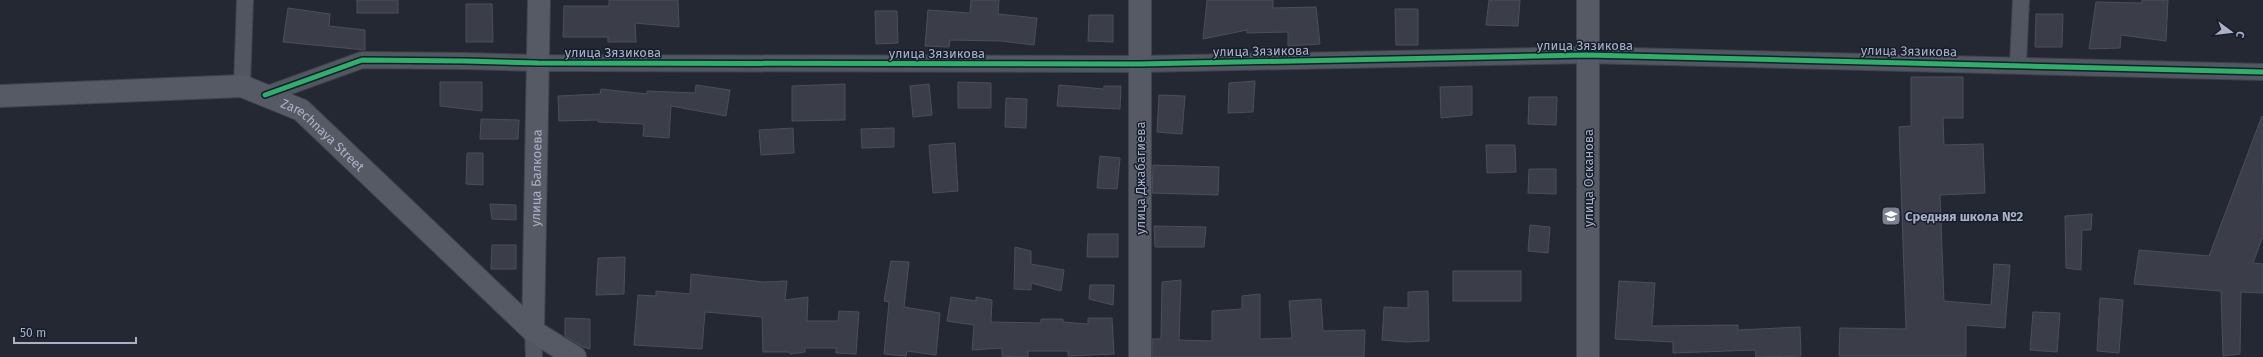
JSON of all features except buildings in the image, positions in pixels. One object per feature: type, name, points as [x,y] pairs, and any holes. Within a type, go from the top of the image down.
[{"type":"street","points":[[242,86],[245,0]]},
{"type":"street","name":"улица Балкоева","points":[[534,357],[533,331],[539,0]]},
{"type":"street","name":"улица Джабагиева","points":[[1140,0],[1140,357]]},
{"type":"street","name":"улица Осканова","points":[[1588,0],[1588,357]]},
{"type":"street","points":[[2018,64],[2021,0]]},
{"type":"street","name":"улица Зязикова","points":[[265,96],[362,60],[465,60],[538,63],[1140,64],[1587,54],[2018,64],[2263,72]]},
{"type":"street","name":"Zarechnaya Street","points":[[0,96],[242,86],[301,110],[533,331],[575,357]]},
{"type":"cycle path","points":[[265,95],[362,60],[538,63],[1140,64],[1587,55],[2263,72]]},
{"type":"place","name":"Средняя школа №2","points":[[1891,216]]}]
